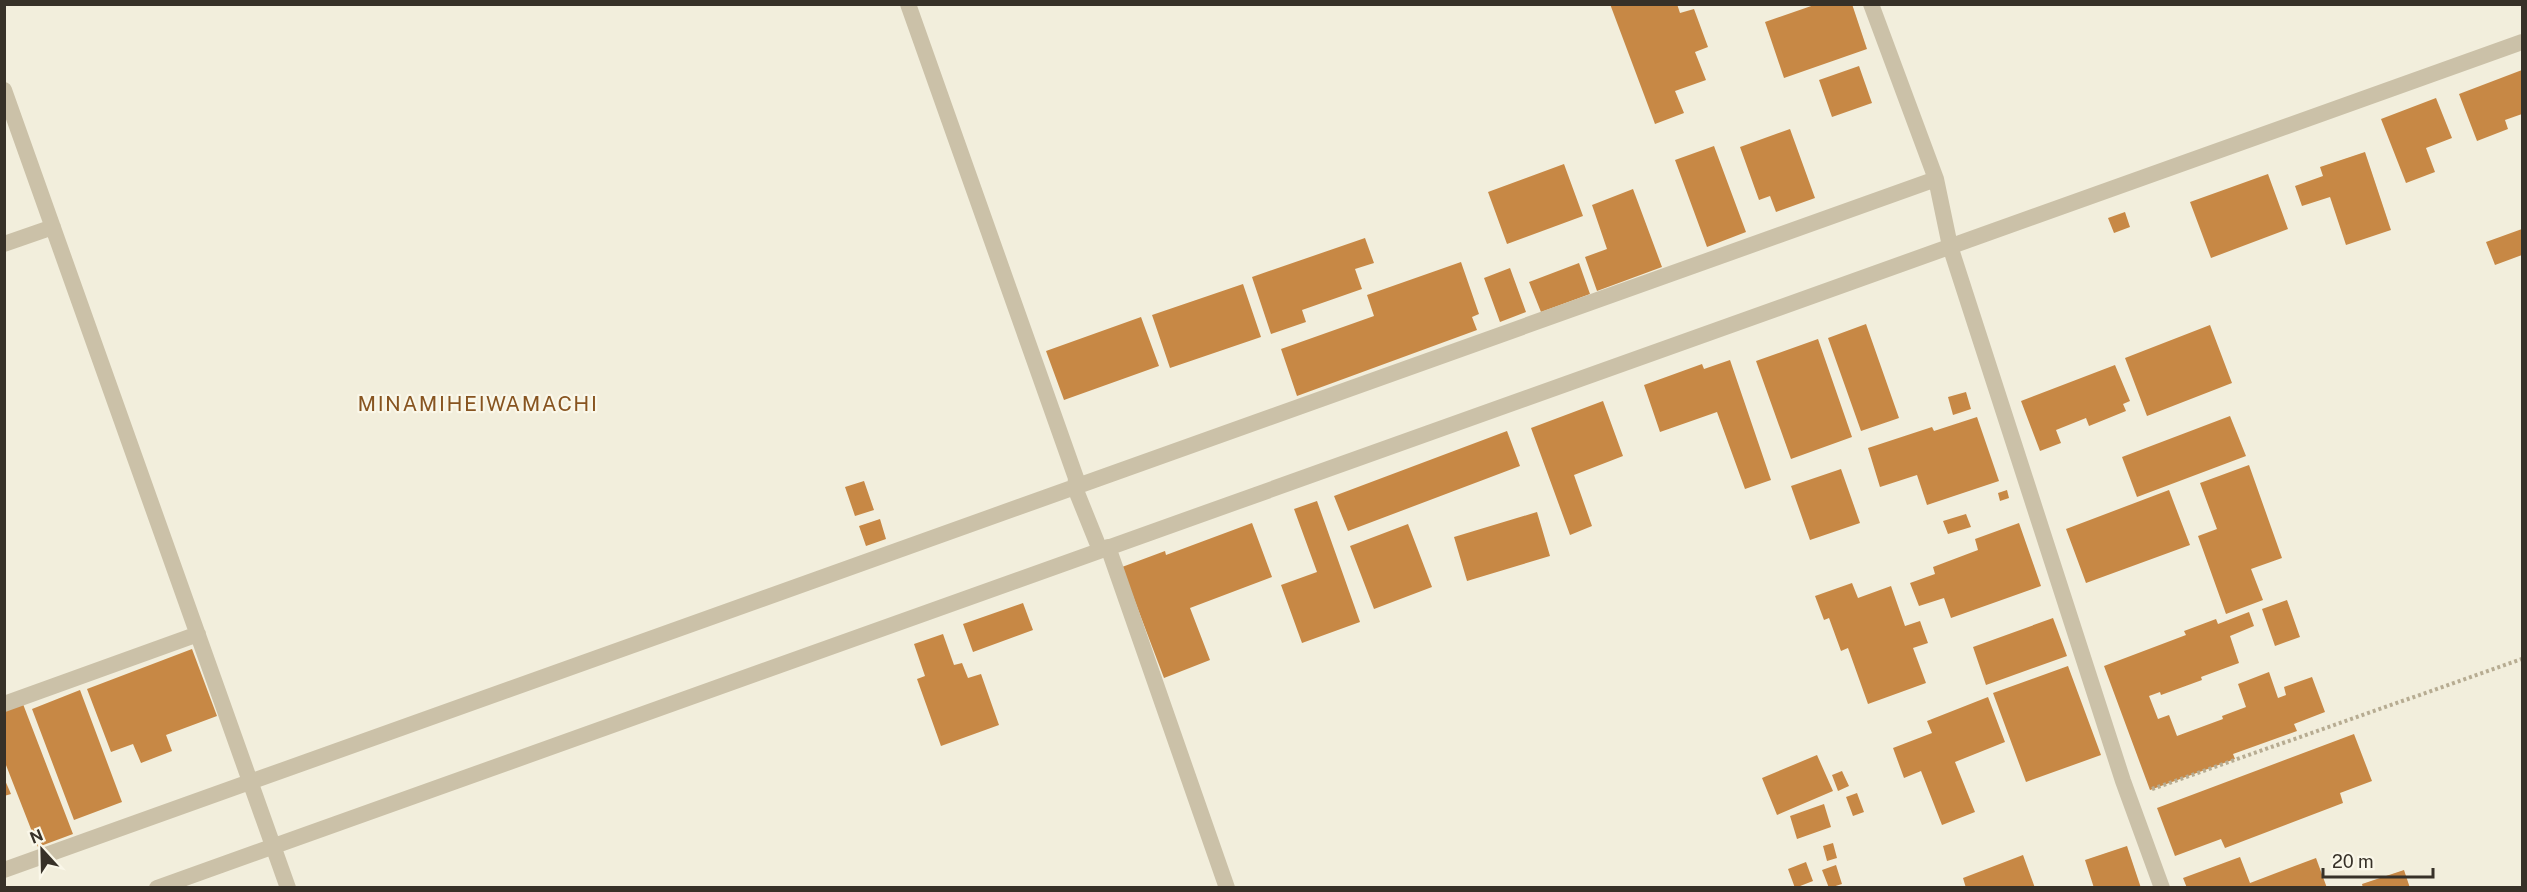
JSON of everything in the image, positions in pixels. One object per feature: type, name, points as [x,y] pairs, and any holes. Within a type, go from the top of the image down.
[{"type":"street","points":[[908,4],[1076,478],[1078,495],[1100,544],[1227,888]]},
{"type":"street","points":[[1871,4],[1937,185],[1950,243],[2129,797],[2162,888]]},
{"type":"street","points":[[157,888],[1100,544],[2523,42]]},
{"type":"street","points":[[4,90],[288,888]]},
{"type":"street","points":[[4,870],[253,788],[1078,495],[1937,185]]},
{"type":"street","points":[[4,244],[53,227]]},
{"type":"street","points":[[4,704],[198,634]]},
{"type":"path","points":[[2129,797],[2523,659]]},
{"type":"building","points":[[1610,4],[1677,4],[1680,13],[1694,9],[1708,47],[1695,52],[1706,80],[1675,91],[1684,113],[1655,124]]},
{"type":"building","points":[[1817,4],[1852,4],[1867,49],[1784,78],[1765,22]]},
{"type":"building","points":[[1859,66],[1872,103],[1832,117],[1819,80]]},
{"type":"building","points":[[2522,70],[2522,114],[2505,120],[2508,129],[2477,141],[2459,94]]},
{"type":"building","points":[[2436,98],[2452,138],[2426,148],[2435,172],[2406,183],[2381,119]]},
{"type":"building","points":[[1790,129],[1815,198],[1776,212],[1770,196],[1759,200],[1740,147]]},
{"type":"building","points":[[1714,146],[1746,232],[1707,247],[1675,160]]},
{"type":"building","points":[[2365,152],[2391,230],[2346,245],[2330,197],[2302,206],[2295,186],[2323,176],[2320,167]]},
{"type":"building","points":[[1564,164],[1583,216],[1507,244],[1488,192]]},
{"type":"building","points":[[2268,174],[2288,229],[2211,258],[2190,202]]},
{"type":"building","points":[[1633,189],[1662,267],[1597,291],[1585,257],[1607,249],[1592,205]]},
{"type":"building","points":[[2125,212],[2130,227],[2114,233],[2108,218]]},
{"type":"building","points":[[2522,229],[2522,255],[2495,265],[2486,242]]},
{"type":"building","points":[[1365,238],[1374,263],[1355,269],[1362,289],[1302,310],[1306,322],[1271,334],[1252,277]]},
{"type":"building","points":[[1461,262],[1479,314],[1472,317],[1477,330],[1297,396],[1281,349],[1374,316],[1367,295]]},
{"type":"building","points":[[1579,263],[1590,294],[1541,312],[1529,282]]},
{"type":"building","points":[[1510,268],[1526,312],[1500,322],[1484,278]]},
{"type":"building","points":[[1243,284],[1261,337],[1170,368],[1152,315]]},
{"type":"building","points":[[1141,317],[1159,366],[1064,400],[1046,351]]},
{"type":"building","points":[[1866,324],[1899,418],[1861,431],[1828,338]]},
{"type":"building","points":[[2210,325],[2232,383],[2147,416],[2125,358]]},
{"type":"building","points":[[1818,339],[1852,437],[1791,459],[1756,361]]},
{"type":"building","points":[[1730,360],[1771,480],[1745,489],[1717,412],[1660,432],[1644,385],[1702,364],[1704,369]]},
{"type":"building","points":[[2115,365],[2130,401],[2123,404],[2126,411],[2089,426],[2086,418],[2056,430],[2061,443],[2040,451],[2021,401]]},
{"type":"building","points":[[1966,392],[1971,409],[1953,415],[1948,397]]},
{"type":"building","points":[[1603,401],[1623,456],[1574,475],[1592,526],[1570,535],[1531,428]]},
{"type":"building","points":[[2230,416],[2246,456],[2137,497],[2122,457]]},
{"type":"building","points":[[1977,417],[1999,481],[1927,505],[1917,475],[1880,487],[1868,448],[1932,427],[1934,431]]},
{"type":"building","points":[[1507,431],[1520,466],[1348,531],[1334,496]]},
{"type":"building","points":[[2249,465],[2282,558],[2251,569],[2263,600],[2226,614],[2198,536],[2217,529],[2200,483]]},
{"type":"building","points":[[1841,469],[1860,523],[1810,540],[1791,486]]},
{"type":"building","points":[[864,481],[874,510],[855,516],[845,487]]},
{"type":"building","points":[[2007,490],[2009,498],[2000,501],[1998,493]]},
{"type":"building","points":[[2169,490],[2190,545],[2086,583],[2066,529]]},
{"type":"building","points":[[1317,501],[1360,622],[1302,643],[1281,585],[1317,572],[1294,509]]},
{"type":"building","points":[[1537,512],[1550,556],[1467,581],[1454,537]]},
{"type":"building","points":[[1966,514],[1971,527],[1948,534],[1943,521]]},
{"type":"building","points":[[880,519],[886,539],[866,546],[859,526]]},
{"type":"building","points":[[1252,523],[1272,577],[1190,608],[1210,660],[1164,678],[1122,567],[1165,551],[1166,555]]},
{"type":"building","points":[[2019,523],[2041,586],[1951,618],[1944,598],[1919,606],[1910,583],[1935,574],[1933,567],[1978,550],[1975,539]]},
{"type":"building","points":[[1408,524],[1432,587],[1374,609],[1350,546]]},
{"type":"building","points":[[1852,583],[1858,598],[1891,586],[1905,626],[1920,621],[1928,643],[1913,648],[1926,683],[1868,704],[1848,648],[1841,651],[1829,618],[1824,620],[1815,596]]},
{"type":"building","points":[[2287,600],[2300,637],[2275,646],[2262,609]]},
{"type":"building","points":[[1023,603],[1033,630],[973,652],[963,624]]},
{"type":"building","points":[[2249,612],[2254,626],[2230,636],[2239,663],[2201,677],[2202,680],[2161,695],[2160,692],[2149,696],[2158,719],[2169,715],[2177,736],[2223,719],[2222,716],[2246,707],[2238,684],[2269,672],[2278,698],[2286,695],[2284,687],[2312,677],[2325,712],[2294,724],[2297,731],[2233,754],[2235,759],[2150,790],[2104,666],[2186,635],[2184,631],[2216,619],[2218,624]]},
{"type":"building","points":[[2053,618],[2067,656],[1986,685],[1973,647]]},
{"type":"building","points":[[943,634],[954,665],[962,663],[968,678],[981,674],[999,725],[941,746],[917,679],[925,676],[914,644]]},
{"type":"building","points":[[192,649],[217,716],[166,735],[172,751],[141,763],[133,744],[111,752],[87,689]]},
{"type":"building","points":[[2068,666],[2101,755],[2026,782],[1993,693]]},
{"type":"building","points":[[80,690],[122,802],[74,820],[32,709]]},
{"type":"building","points":[[1988,697],[2005,742],[1955,762],[1975,812],[1942,825],[1921,771],[1904,778],[1893,748],[1932,733],[1927,721]]},
{"type":"building","points":[[23,704],[73,834],[38,847],[4,760],[4,711]]},
{"type":"building","points":[[2354,734],[2372,781],[2340,793],[2343,803],[2225,848],[2221,839],[2175,856],[2157,808]]},
{"type":"building","points":[[1817,755],[1833,791],[1777,815],[1762,778]]},
{"type":"building","points":[[1842,771],[1849,786],[1838,791],[1832,775]]},
{"type":"building","points":[[4,778],[11,794],[4,796]]},
{"type":"building","points":[[1857,793],[1864,812],[1853,816],[1846,797]]},
{"type":"building","points":[[1824,804],[1831,827],[1797,839],[1790,816]]},
{"type":"building","points":[[1833,843],[1837,858],[1827,861],[1823,846]]},
{"type":"building","points":[[2127,846],[2141,888],[2094,888],[2085,860]]},
{"type":"building","points":[[2023,855],[2035,888],[1966,888],[1963,878]]},
{"type":"building","points":[[2240,857],[2250,883],[2316,858],[2327,888],[2187,888],[2183,878]]},
{"type":"building","points":[[1806,862],[1813,881],[1795,888],[1788,869]]},
{"type":"building","points":[[1836,865],[1842,884],[1829,888],[1822,870]]},
{"type":"building","points":[[2404,870],[2410,888],[2363,888],[2362,884]]},
{"type":"district","name":"MINAMIHEIWAMACHI","points":[[478,403]]}]
